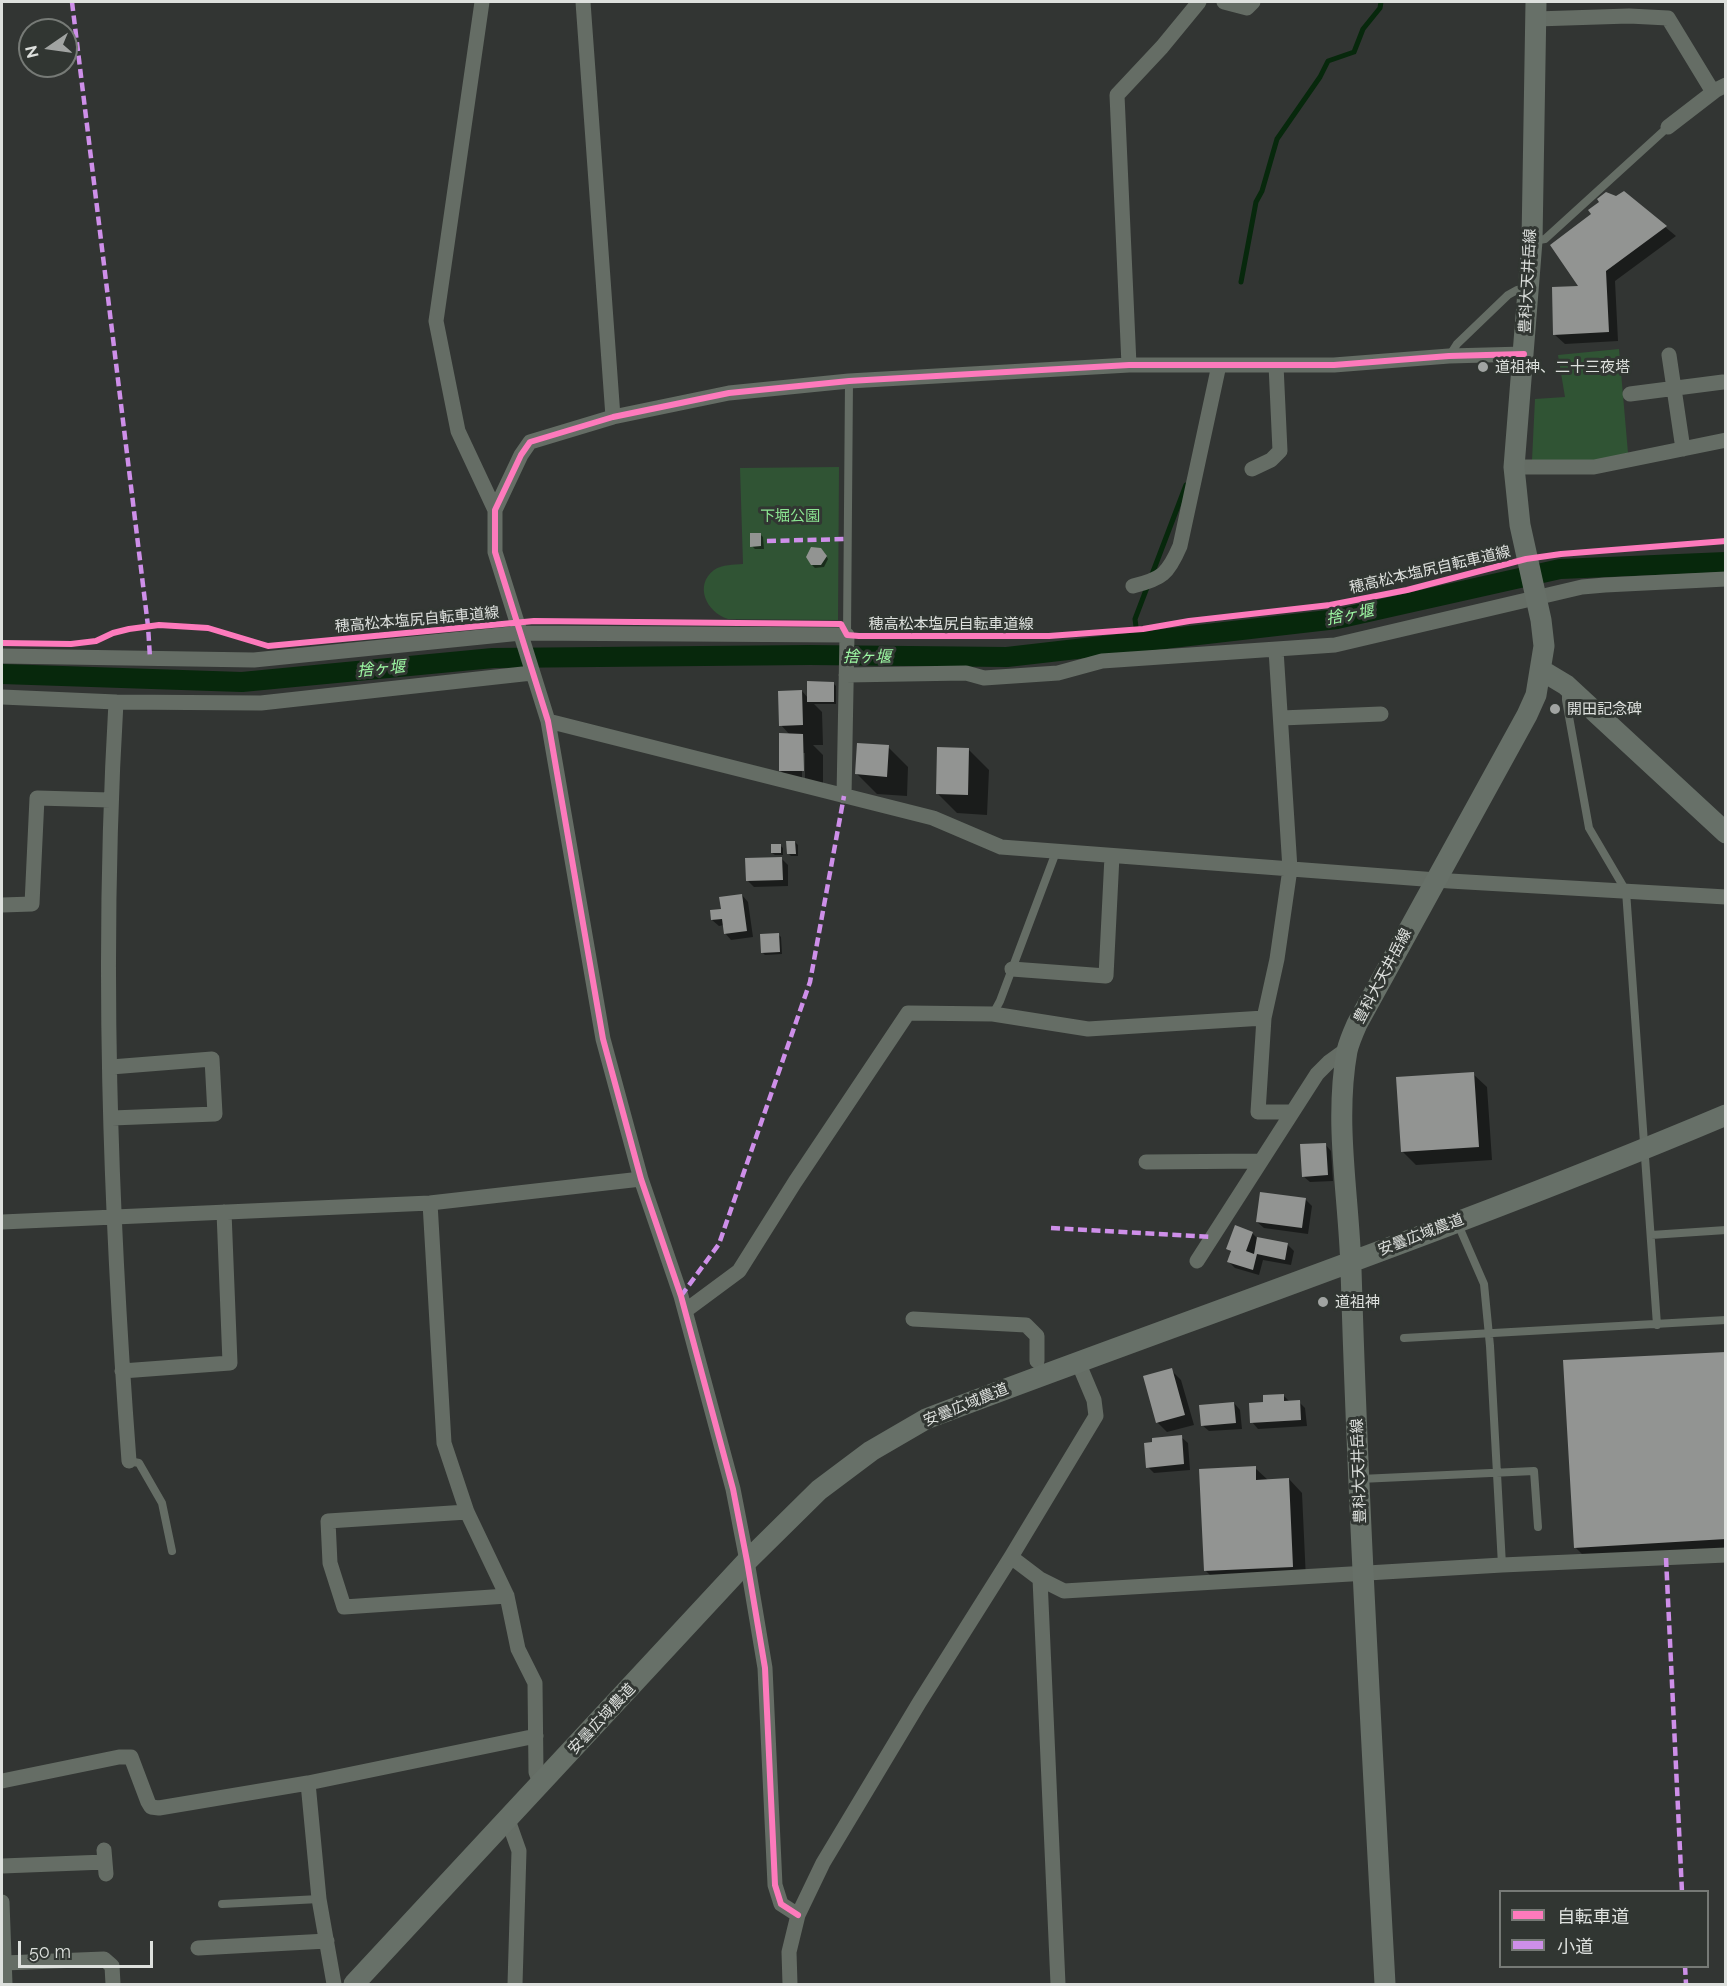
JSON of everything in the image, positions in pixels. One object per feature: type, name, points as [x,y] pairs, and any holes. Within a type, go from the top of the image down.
[{"type":"main road","name":"豊科大天井岳線","points":[[1385,1984],[1359,1479],[1351,1262],[1343,1149],[1343,1086],[1347,1049],[1357,1024],[1527,715],[1536,695],[1541,670],[1544,646],[1520,525],[1514,467],[1532,241],[1536,10]]},
{"type":"main road","points":[[1541,670],[1566,685],[1725,833]]},
{"type":"main road","name":"安曇広域農道","points":[[354,1984],[747,1561],[819,1490],[871,1451],[926,1419],[1351,1262],[1644,1149],[1725,1115]]},
{"type":"street","points":[[482,2],[436,321],[458,431],[495,510],[495,552],[548,721],[603,1039],[641,1179],[685,1311],[733,1489],[765,1668],[775,1884],[781,1904],[798,1915]]},
{"type":"street","points":[[583,2],[613,417]]},
{"type":"street","points":[[1129,365],[1117,95],[1162,47],[1199,2]]},
{"type":"street","points":[[1224,2],[1247,8],[1252,2]]},
{"type":"street","points":[[1536,10],[1630,9],[1668,18],[1719,88],[1668,127]]},
{"type":"street","points":[[495,510],[521,455],[530,442],[613,417],[729,393],[849,381],[1129,365],[1334,365],[1449,356],[1524,354]]},
{"type":"street","points":[[1669,355],[1683,448]]},
{"type":"street","points":[[1133,586],[1155,581],[1171,566],[1180,546],[1219,365]]},
{"type":"street","points":[[1252,469],[1271,460],[1280,451],[1276,365]]},
{"type":"street","points":[[1630,394],[1723,382]]},
{"type":"street","points":[[1514,467],[1594,467],[1725,440]]},
{"type":"street","points":[[846,675],[966,673],[984,678],[1058,673],[1102,661],[1335,645],[1535,594],[1605,585],[1725,579]]},
{"type":"street","points":[[2,656],[254,660],[522,637],[847,638],[844,796]]},
{"type":"street","points":[[1276,650],[1290,869],[1277,959],[1264,1018],[1258,1112],[1292,1112]]},
{"type":"street","points":[[2,697],[116,702],[261,703],[532,671]]},
{"type":"street","points":[[116,702],[110,800],[108,898],[114,1217],[129,1461]]},
{"type":"street","points":[[1281,718],[1381,714]]},
{"type":"street","points":[[548,721],[933,818],[1001,847],[1290,869],[1725,897]]},
{"type":"street","points":[[2,905],[32,904],[37,798],[110,800]]},
{"type":"street","points":[[1012,969],[1106,976],[1112,856]]},
{"type":"street","points":[[685,1311],[739,1271],[795,1182],[908,1013],[993,1014],[1088,1029],[1264,1018]]},
{"type":"street","points":[[1197,1261],[1317,1074],[1347,1049]]},
{"type":"street","points":[[111,1067],[212,1059],[215,1114],[112,1118]]},
{"type":"street","points":[[1146,1162],[1261,1161]]},
{"type":"street","points":[[2,1222],[430,1203],[641,1179]]},
{"type":"street","points":[[430,1203],[444,1443],[467,1512],[507,1596],[518,1649],[534,1683],[536,1773],[541,1785]]},
{"type":"street","points":[[122,1371],[230,1363],[224,1212]]},
{"type":"street","points":[[913,1318],[1026,1324],[1037,1336],[1036,1361]]},
{"type":"street","points":[[790,1984],[789,1952],[798,1915],[823,1863],[1096,1416],[1094,1400],[1078,1362]]},
{"type":"street","points":[[467,1512],[328,1521],[330,1563],[344,1607],[507,1596]]},
{"type":"street","points":[[1011,1557],[1040,1579],[1064,1591],[1502,1565],[1725,1555]]},
{"type":"street","points":[[1040,1579],[1058,1984]]},
{"type":"street","points":[[2,1781],[119,1757],[131,1757],[148,1802],[151,1807],[159,1808],[308,1783],[536,1736]]},
{"type":"street","points":[[308,1783],[319,1899],[334,1984]]},
{"type":"street","points":[[508,1820],[519,1851],[515,1984]]},
{"type":"street","points":[[2,1866],[105,1862]]},
{"type":"street","points":[[2,1902],[5,1984]]},
{"type":"street","points":[[198,1948],[327,1941]]},
{"type":"street","points":[[4,1963],[104,1959],[112,1966],[113,1984]]},
{"type":"lane","points":[[1532,241],[1545,239],[1668,127]]},
{"type":"lane","points":[[1449,356],[1457,344],[1508,295],[1517,290],[1529,288]]},
{"type":"lane","points":[[847,638],[849,381]]},
{"type":"lane","points":[[1566,685],[1566,700],[1589,828],[1626,891],[1657,1325]]},
{"type":"lane","points":[[993,1014],[1000,1001],[1056,852]]},
{"type":"lane","points":[[1456,1221],[1484,1284],[1502,1565]]},
{"type":"lane","points":[[1651,1235],[1725,1230]]},
{"type":"lane","points":[[1404,1338],[1725,1320]]},
{"type":"lane","points":[[129,1461],[139,1463],[162,1503],[172,1551]]},
{"type":"lane","points":[[1359,1479],[1534,1470],[1538,1527]]},
{"type":"lane","points":[[222,1904],[319,1899]]},
{"type":"green space","points":[[1619,349],[1628,453],[1592,462],[1532,460],[1535,399],[1565,397],[1558,355]]},
{"type":"green space","name":"下堀公園","points":[[839,467],[838,620],[728,619],[720,616],[705,598],[704,590],[708,576],[714,570],[728,565],[743,564],[740,468]]},
{"type":"building","points":[[1624,191],[1667,226],[1606,271],[1609,332],[1553,335],[1552,287],[1578,286],[1550,245],[1591,214],[1588,210],[1599,202],[1597,199],[1606,192],[1616,196]]},
{"type":"building","points":[[750,533],[761,533],[761,546],[750,547]]},
{"type":"building","points":[[811,547],[821,548],[827,556],[821,565],[811,565],[806,557]]},
{"type":"building","points":[[807,681],[834,682],[834,702],[807,702]]},
{"type":"building","points":[[802,690],[803,725],[779,726],[778,691]]},
{"type":"building","points":[[779,733],[803,734],[804,771],[779,771]]},
{"type":"building","points":[[857,743],[889,745],[887,777],[855,774]]},
{"type":"building","points":[[937,747],[969,748],[968,795],[936,794]]},
{"type":"building","points":[[786,841],[795,841],[796,854],[787,854]]},
{"type":"building","points":[[771,844],[781,844],[781,853],[771,853]]},
{"type":"building","points":[[782,857],[783,880],[746,881],[745,858]]},
{"type":"building","points":[[742,894],[747,931],[724,934],[722,919],[711,920],[710,910],[721,909],[719,897]]},
{"type":"building","points":[[779,933],[780,952],[761,953],[760,934]]},
{"type":"building","points":[[1474,1072],[1479,1147],[1401,1152],[1396,1077]]},
{"type":"building","points":[[1326,1143],[1328,1175],[1302,1177],[1300,1144]]},
{"type":"building","points":[[1260,1192],[1306,1198],[1302,1228],[1256,1222]]},
{"type":"building","points":[[1235,1225],[1253,1232],[1246,1251],[1254,1254],[1257,1237],[1288,1243],[1285,1260],[1257,1254],[1253,1270],[1227,1262],[1231,1251],[1226,1249]]},
{"type":"building","points":[[1726,1352],[1726,1539],[1574,1548],[1563,1360]]},
{"type":"building","points":[[1172,1368],[1185,1415],[1156,1423],[1143,1376]]},
{"type":"building","points":[[1284,1394],[1284,1401],[1300,1400],[1301,1420],[1250,1423],[1249,1403],[1263,1402],[1263,1395]]},
{"type":"building","points":[[1234,1402],[1236,1423],[1201,1426],[1199,1405]]},
{"type":"building","points":[[1182,1435],[1184,1464],[1146,1468],[1144,1443],[1152,1442],[1152,1438]]},
{"type":"building","points":[[1256,1466],[1256,1480],[1289,1478],[1293,1567],[1204,1571],[1199,1469]]},
{"type":"waterway","points":[[1241,282],[1256,202],[1262,191],[1277,139],[1320,77],[1328,61],[1354,52],[1363,29],[1380,8],[1381,2]]},
{"type":"waterway","points":[[1138,642],[1135,619],[1186,485]]},
{"type":"waterway","name":"捨ヶ堰","points":[[2,674],[242,682],[493,658],[809,655],[1007,657],[1337,619],[1560,569],[1726,562]]},
{"type":"marked path","points":[[72,2],[150,658]]},
{"type":"marked path","points":[[767,541],[846,539]]},
{"type":"marked path","points":[[681,1296],[719,1244],[810,982],[844,796]]},
{"type":"marked path","points":[[1051,1228],[1212,1237]]},
{"type":"marked path","points":[[1666,1558],[1682,1890]]},
{"type":"marked path","points":[[1685,1968],[1686,1984]]},
{"type":"cycle path","points":[[798,1915],[781,1904],[775,1885],[765,1668],[733,1489],[681,1296],[641,1179],[603,1039],[548,721],[495,552],[495,510],[521,455],[530,442],[613,417],[729,393],[849,381],[1129,365],[1334,365],[1449,356],[1524,354]]},
{"type":"cycle path","name":"穂高松本塩尻自転車道線","points":[[2,643],[71,644],[96,641],[129,629],[159,625],[208,628],[268,646],[534,621],[841,624],[847,635],[859,636],[1049,636],[1143,629],[1189,621],[1330,605],[1407,590],[1526,559],[1561,554],[1726,541]]},
{"type":"place","name":"道祖神、二十三夜塔","points":[[1483,367]]},
{"type":"place","name":"開田記念碑","points":[[1555,709]]},
{"type":"place","name":"道祖神","points":[[1323,1302]]}]
